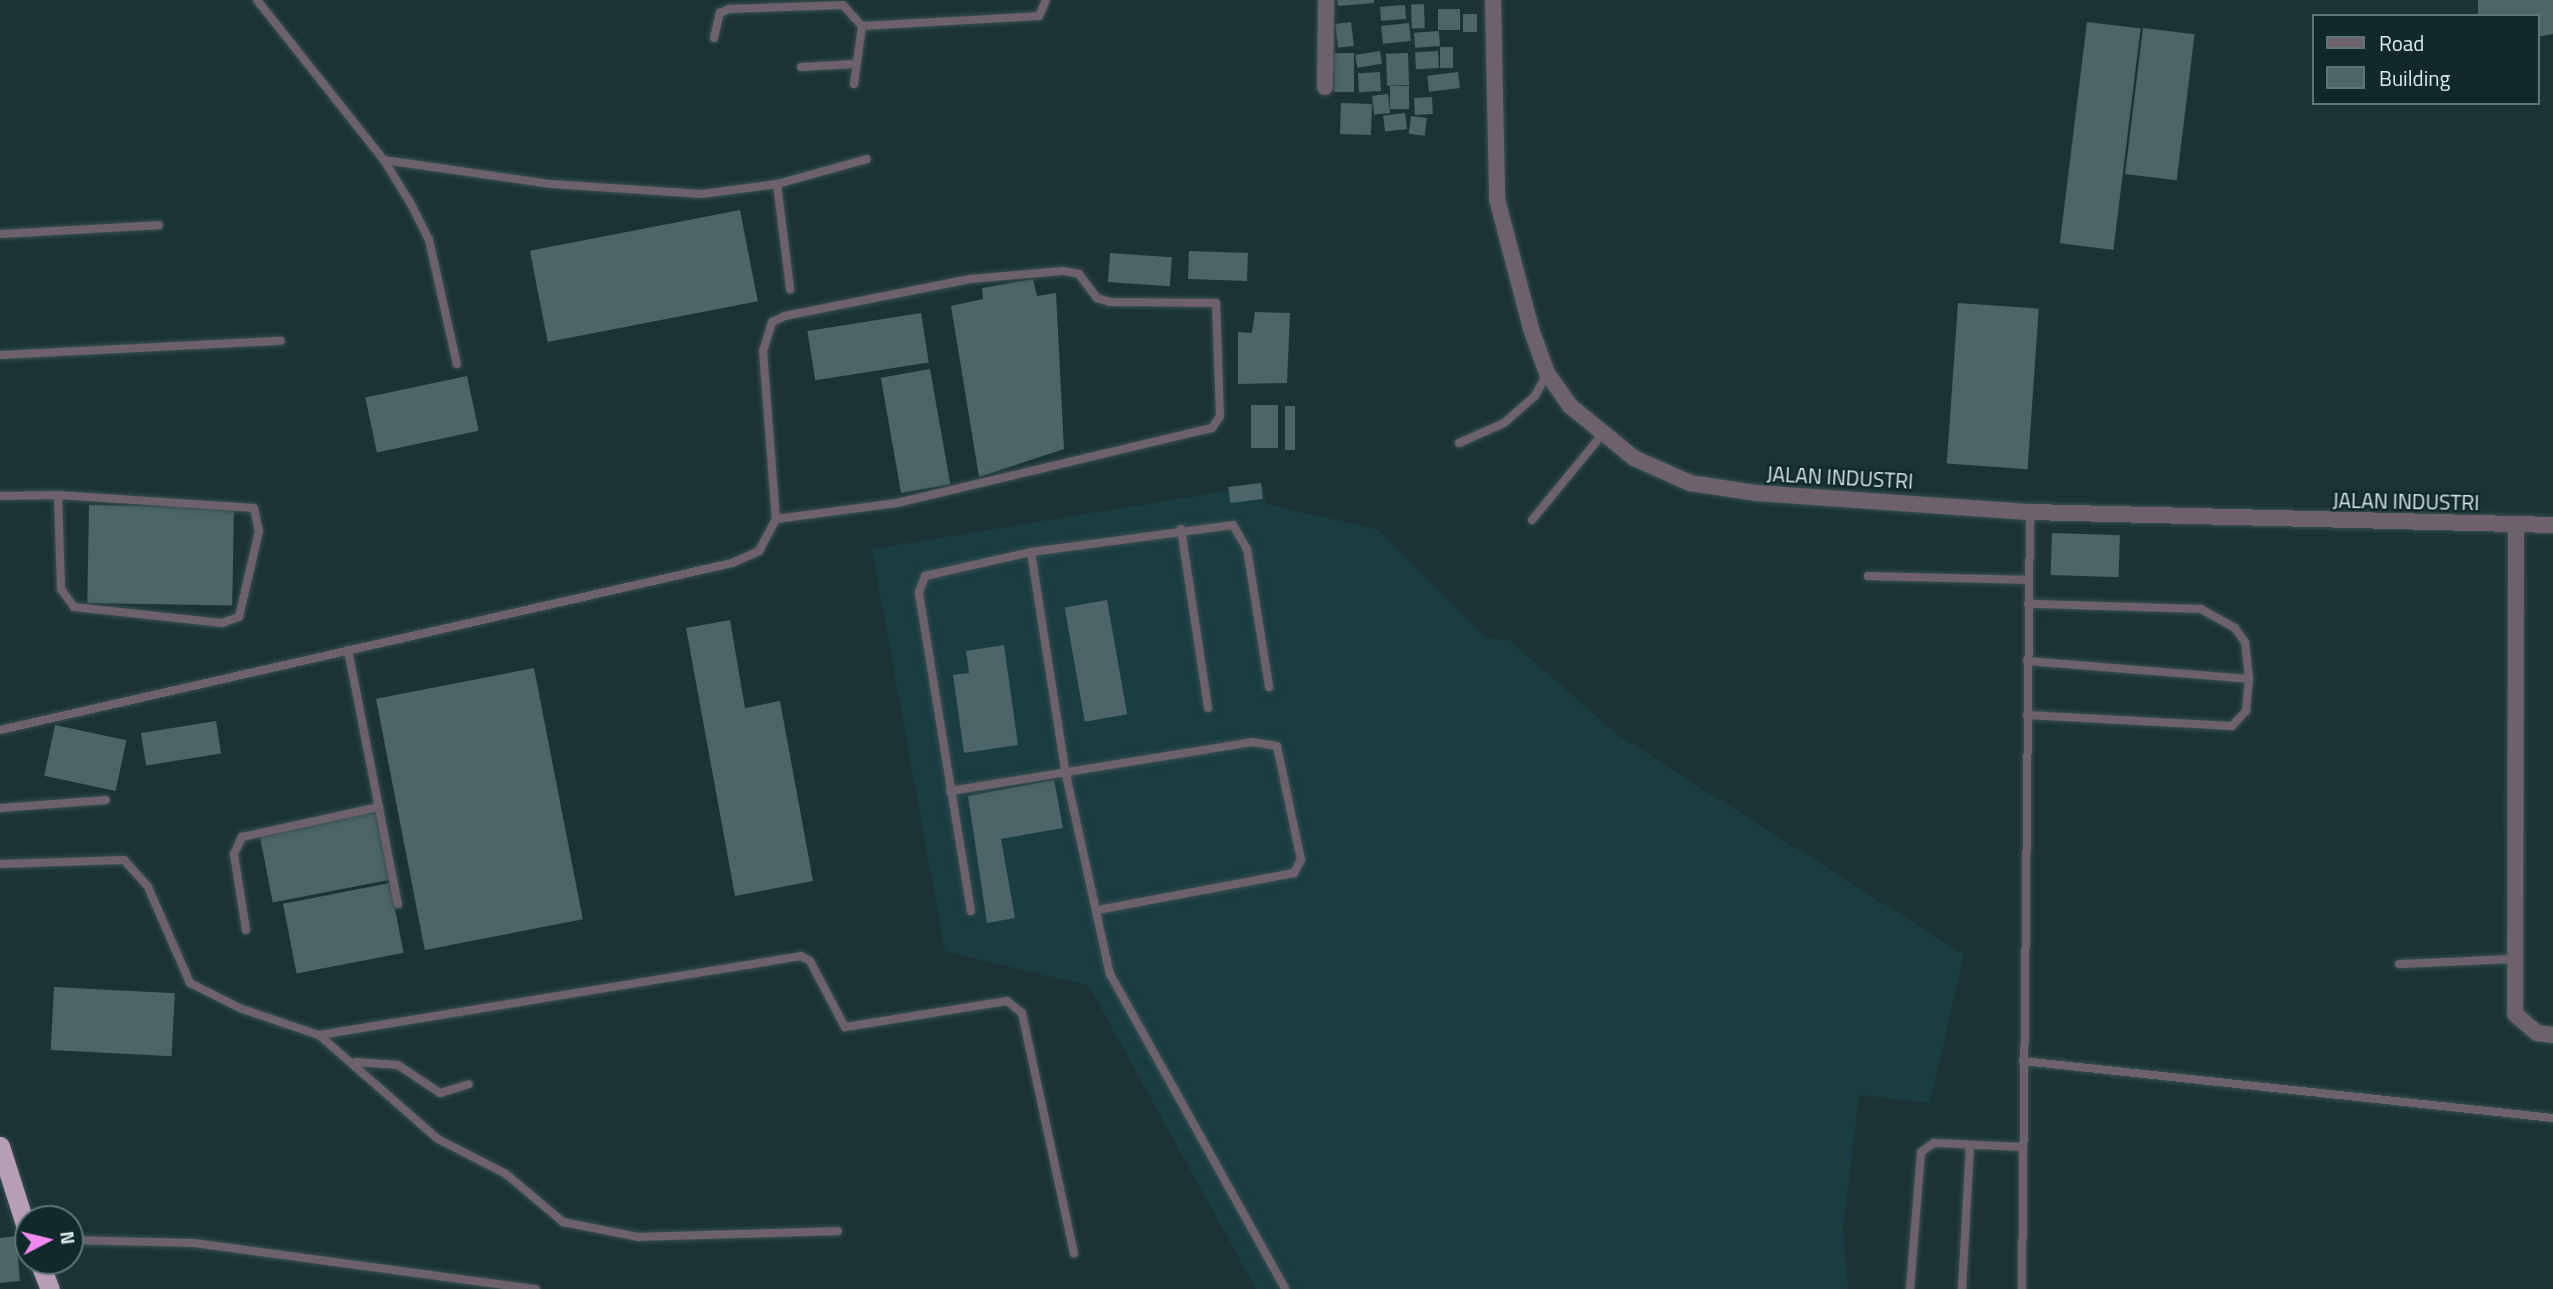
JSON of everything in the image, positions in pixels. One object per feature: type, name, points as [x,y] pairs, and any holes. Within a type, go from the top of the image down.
[{"type":"highway","points":[[0,1146],[19,1205]]},
{"type":"street","points":[[1325,87],[1326,0]]},
{"type":"street","name":"JALAN INDUSTRI","points":[[1493,0],[1497,199],[1547,373],[1601,436],[1674,477],[1713,488],[2031,512],[2553,525]]},
{"type":"street","points":[[2516,525],[2515,1014],[2537,1034],[2553,1035]]},
{"type":"lane","points":[[257,0],[384,160],[429,240],[457,364]]},
{"type":"lane","points":[[862,26],[1039,16],[1046,0]]},
{"type":"lane","points":[[714,38],[720,13],[729,9],[843,5],[862,26]]},
{"type":"lane","points":[[853,84],[862,26]]},
{"type":"lane","points":[[802,67],[854,64]]},
{"type":"lane","points":[[384,160],[659,192],[777,184],[867,159]]},
{"type":"lane","points":[[777,184],[790,289]]},
{"type":"lane","points":[[0,234],[159,225]]},
{"type":"lane","points":[[0,730],[732,563],[759,551],[776,519],[763,351],[772,322],[785,316],[970,279],[1063,271],[1079,274],[1097,298],[1110,302],[1216,303],[1220,416],[1212,428],[897,503],[776,519]]},
{"type":"lane","points":[[0,355],[281,341]]},
{"type":"lane","points":[[1459,443],[1504,423],[1535,396],[1547,373]]},
{"type":"lane","points":[[1532,520],[1601,436]]},
{"type":"lane","points":[[0,496],[58,495],[254,508],[259,531],[239,617],[222,624],[74,607],[61,589],[58,495]]},
{"type":"lane","points":[[2022,1289],[2027,661],[2031,512]]},
{"type":"lane","points":[[971,911],[950,791],[920,580],[1031,552],[1181,529],[1240,528],[1269,687]]},
{"type":"lane","points":[[1181,529],[1208,708]]},
{"type":"lane","points":[[1031,552],[1065,770],[1098,910],[1101,945],[1123,1000],[1285,1289]]},
{"type":"lane","points":[[1868,576],[2028,580]]},
{"type":"lane","points":[[2027,715],[2232,726],[2246,711],[2249,679],[2240,635],[2224,617],[2202,609],[2028,604]]},
{"type":"lane","points":[[348,650],[398,904]]},
{"type":"lane","points":[[2027,661],[2249,679]]},
{"type":"lane","points":[[950,791],[1065,770],[1267,742],[1282,755],[1301,860],[1294,873],[1098,910]]},
{"type":"lane","points":[[0,808],[106,800]]},
{"type":"lane","points":[[246,930],[234,854],[242,837],[379,807]]},
{"type":"lane","points":[[0,864],[124,860],[148,887],[190,983],[242,1009],[319,1034],[356,1062],[438,1139],[506,1174],[563,1222],[638,1237],[838,1231]]},
{"type":"lane","points":[[319,1034],[801,956],[817,972],[845,1027],[1007,1001],[1022,1013],[1074,1252]]},
{"type":"lane","points":[[2399,964],[2515,959]]},
{"type":"lane","points":[[2023,1060],[2553,1118]]},
{"type":"lane","points":[[356,1062],[398,1065],[440,1093],[468,1084]]},
{"type":"lane","points":[[1910,1289],[1921,1152],[1934,1143],[2023,1147]]},
{"type":"lane","points":[[1962,1289],[1970,1145]]},
{"type":"lane","points":[[84,1240],[194,1244],[536,1289]]},
{"type":"shaded area","points":[[1262,485],[1267,504],[1379,530],[1487,638],[1509,640],[1618,735],[1964,955],[1930,1103],[1859,1095],[1843,1229],[1848,1289],[1256,1289],[1089,986],[945,951],[872,549]]},
{"type":"building","points":[[1337,0],[1374,0],[1374,3],[1338,6]]},
{"type":"building","points":[[2478,0],[2553,0],[2553,34],[2539,37],[2539,14],[2478,14]]},
{"type":"building","points":[[1411,4],[1424,4],[1425,28],[1412,28]]},
{"type":"building","points":[[1405,5],[1406,19],[1381,21],[1380,7]]},
{"type":"building","points":[[1438,9],[1460,9],[1460,30],[1438,30]]},
{"type":"building","points":[[1463,14],[1477,14],[1477,32],[1463,32]]},
{"type":"building","points":[[1351,22],[1354,46],[1338,48],[1335,24]]},
{"type":"building","points":[[2087,22],[2141,29],[2113,250],[2060,243]]},
{"type":"building","points":[[1409,23],[1411,41],[1383,44],[1381,26]]},
{"type":"building","points":[[2143,28],[2195,34],[2177,180],[2125,174]]},
{"type":"building","points":[[1439,31],[1440,46],[1415,48],[1414,33]]},
{"type":"building","points":[[1440,47],[1453,47],[1453,68],[1440,68]]},
{"type":"building","points":[[1380,51],[1382,64],[1357,68],[1355,55]]},
{"type":"building","points":[[1438,51],[1439,68],[1416,69],[1415,52]]},
{"type":"building","points":[[1334,53],[1354,53],[1354,92],[1334,92]]},
{"type":"building","points":[[1408,53],[1409,85],[1387,86],[1386,54]]},
{"type":"building","points":[[1380,72],[1381,91],[1359,92],[1358,73]]},
{"type":"building","points":[[1458,72],[1460,88],[1429,92],[1427,76]]},
{"type":"building","points":[[1390,86],[1409,86],[1409,109],[1390,109]]},
{"type":"building","points":[[1388,94],[1390,113],[1374,115],[1372,96]]},
{"type":"building","points":[[1432,97],[1433,114],[1415,115],[1414,98]]},
{"type":"building","points":[[1341,103],[1372,104],[1371,135],[1340,134]]},
{"type":"building","points":[[1405,113],[1407,129],[1385,132],[1383,116]]},
{"type":"building","points":[[1411,116],[1427,118],[1425,136],[1409,134]]},
{"type":"building","points":[[740,210],[758,301],[548,342],[530,251]]},
{"type":"building","points":[[1189,251],[1248,253],[1247,281],[1188,279]]},
{"type":"building","points":[[1110,253],[1172,257],[1170,286],[1108,282]]},
{"type":"building","points":[[1033,279],[1037,296],[1056,293],[1064,449],[979,477],[951,306],[983,299],[982,288]]},
{"type":"building","points":[[1958,303],[2039,309],[2028,469],[1947,464]]},
{"type":"building","points":[[1255,312],[1290,313],[1287,383],[1238,384],[1238,332],[1252,333]]},
{"type":"building","points":[[921,313],[929,362],[815,380],[807,331]]},
{"type":"building","points":[[930,369],[950,484],[901,493],[881,378]]},
{"type":"building","points":[[467,376],[479,431],[377,452],[365,398]]},
{"type":"building","points":[[1251,405],[1278,405],[1278,448],[1251,448]]},
{"type":"building","points":[[1285,406],[1295,406],[1295,450],[1285,450]]},
{"type":"building","points":[[1261,483],[1263,499],[1230,503],[1228,487]]},
{"type":"building","points":[[89,505],[234,508],[232,606],[87,603]]},
{"type":"building","points":[[2052,533],[2120,535],[2118,577],[2051,575]]},
{"type":"building","points":[[1107,600],[1127,714],[1085,722],[1065,607]]},
{"type":"building","points":[[730,620],[745,708],[780,701],[813,881],[735,896],[686,628]]},
{"type":"building","points":[[1004,645],[1018,745],[964,753],[953,675],[969,673],[966,651]]},
{"type":"building","points":[[534,668],[583,919],[425,950],[376,699]]},
{"type":"building","points":[[216,721],[221,754],[146,765],[141,733]]},
{"type":"building","points":[[55,725],[126,740],[116,791],[44,776]]},
{"type":"building","points":[[1054,780],[1063,828],[1001,839],[1015,918],[987,923],[968,796]]},
{"type":"building","points":[[376,810],[390,880],[273,902],[259,833]]},
{"type":"building","points":[[390,883],[404,953],[297,973],[283,904]]},
{"type":"building","points":[[54,987],[175,993],[172,1056],[51,1050]]},
{"type":"building","points":[[14,1236],[14,1275],[19,1275],[20,1281],[0,1283],[0,1238]]}]
